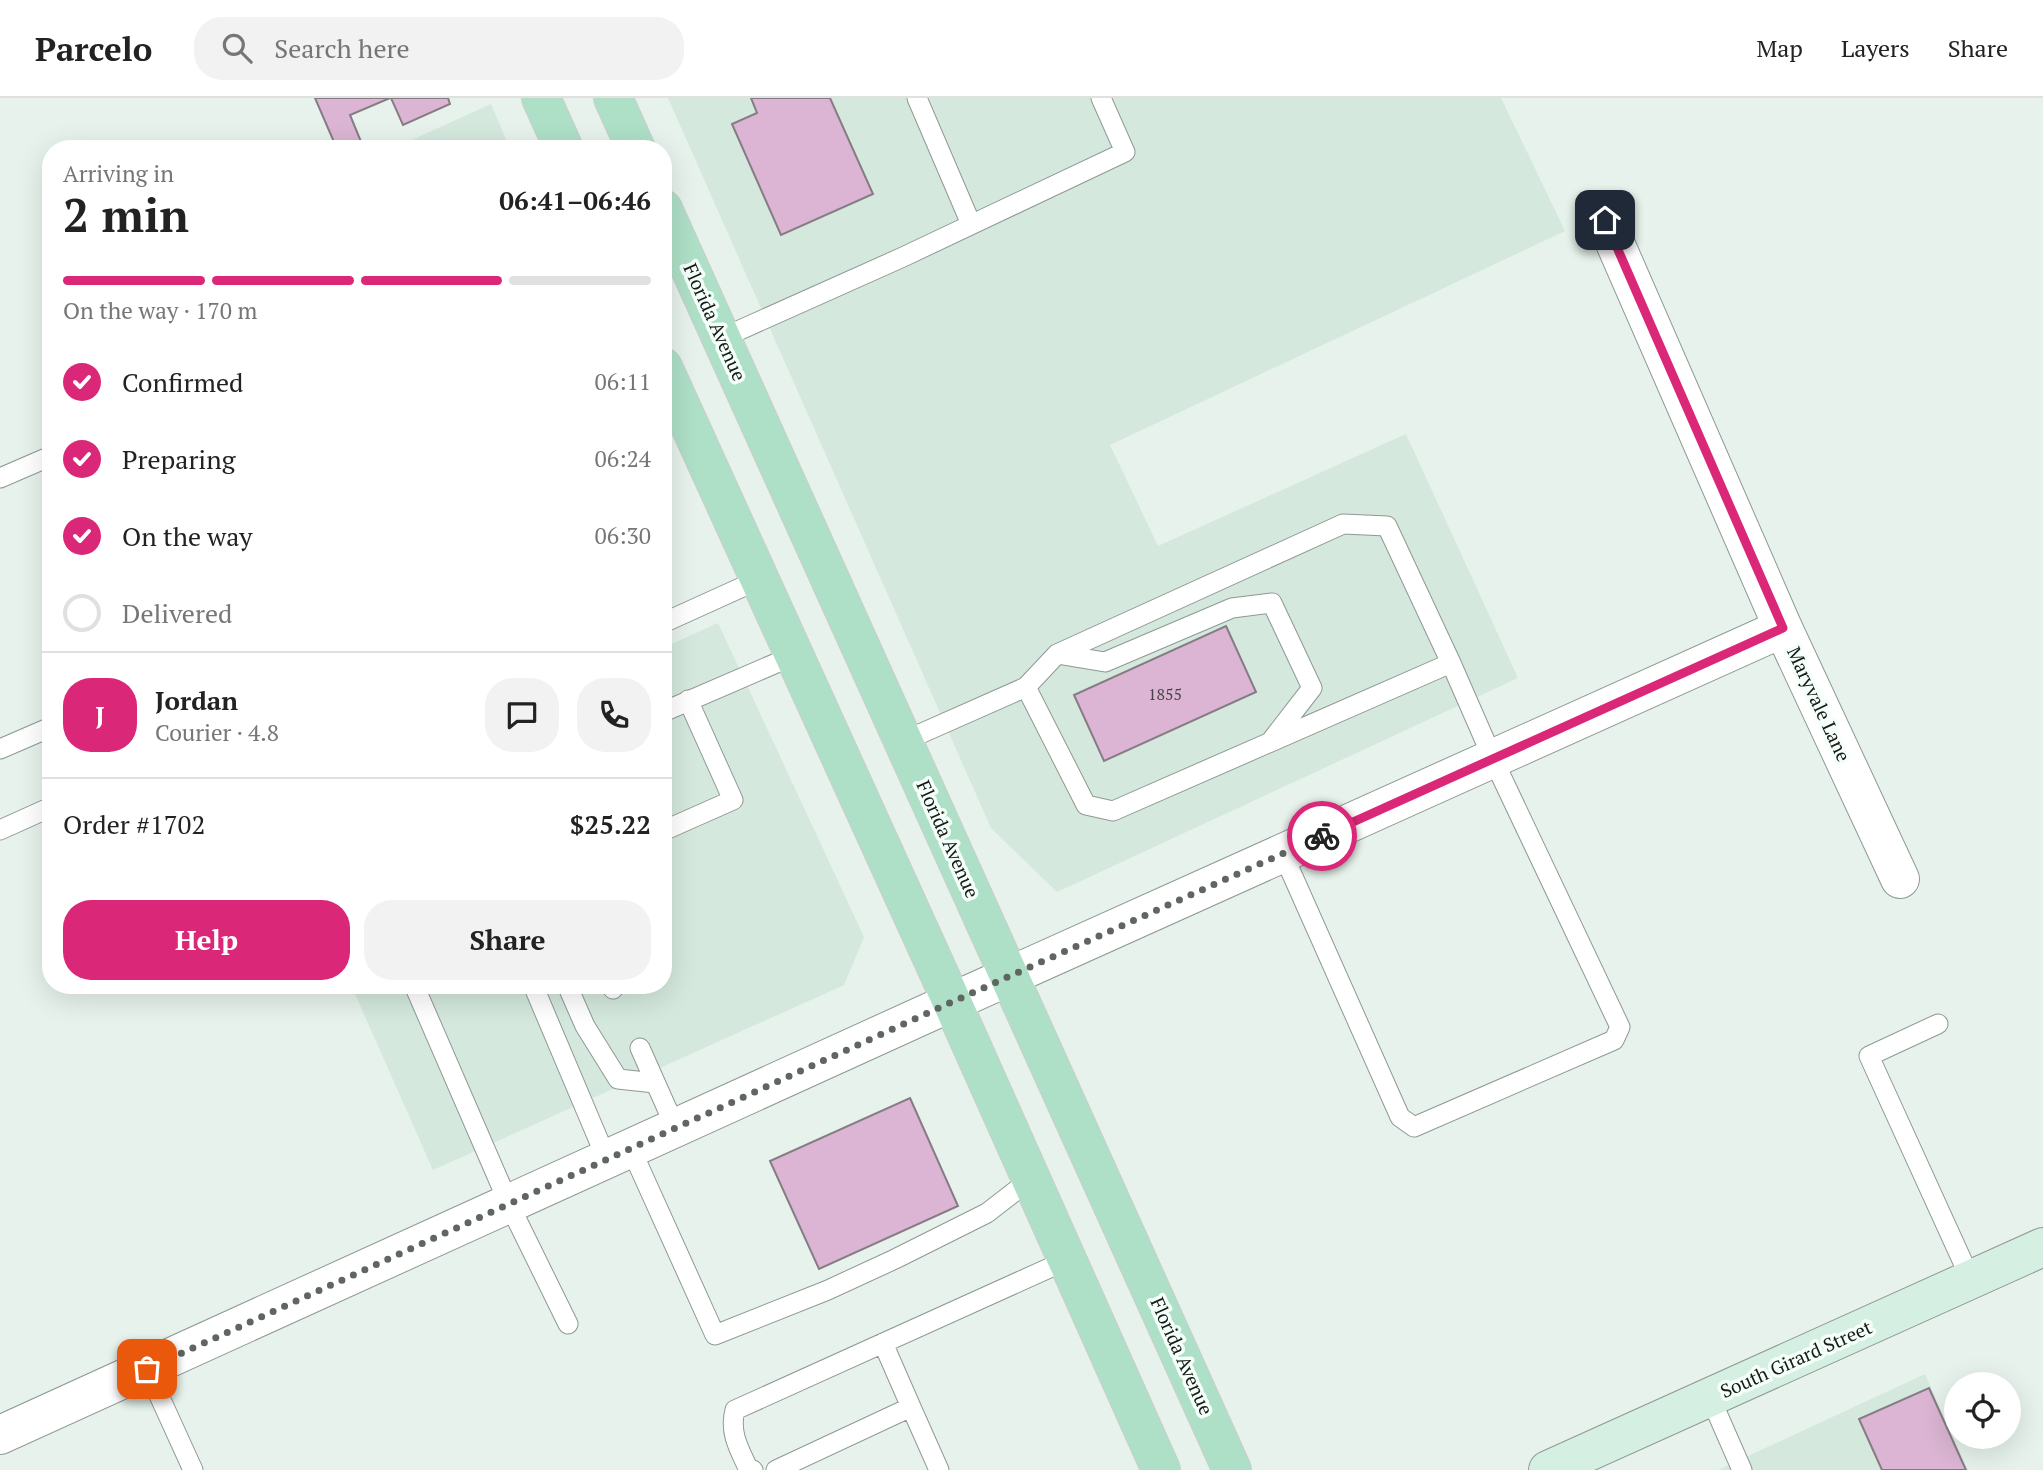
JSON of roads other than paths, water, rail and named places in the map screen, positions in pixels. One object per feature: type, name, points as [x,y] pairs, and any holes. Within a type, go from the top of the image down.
[{"type":"main road","points":[[541,98],[559,140]]},
{"type":"main road","points":[[613,98],[632,140]]},
{"type":"main road","name":"Florida Avenue","points":[[672,229],[1232,1470]]},
{"type":"main road","points":[[672,386],[1161,1470]]},
{"type":"street","name":"Maryvale Lane","points":[[1605,220],[1783,628],[1900,879]]},
{"type":"street","points":[[0,1435],[1783,628]]},
{"type":"street","name":"South Girard Street","points":[[1548,1470],[2043,1247]]},
{"type":"lane","points":[[917,98],[971,224]]},
{"type":"lane","points":[[722,338],[1125,152],[1101,98]]},
{"type":"lane","points":[[0,478],[42,460]]},
{"type":"lane","points":[[904,741],[1026,687],[1057,654],[1343,524],[1387,526],[1493,759],[1620,1027],[1614,1040],[1414,1127],[1401,1117],[1283,854]]},
{"type":"lane","points":[[672,619],[760,579]]},
{"type":"lane","points":[[1057,654],[1105,662],[1232,608],[1272,603],[1312,688],[1271,742]]},
{"type":"lane","points":[[672,708],[795,655]]},
{"type":"lane","points":[[1026,687],[1086,805],[1113,811],[1451,663]]},
{"type":"lane","points":[[672,827],[733,800],[688,700]]},
{"type":"lane","points":[[0,749],[42,731]]},
{"type":"lane","points":[[0,830],[42,811]]},
{"type":"lane","points":[[418,994],[509,1204],[568,1324]]},
{"type":"lane","points":[[538,994],[619,1154],[681,1260],[715,1335],[828,1290],[895,1259],[987,1213],[1031,1179]]},
{"type":"lane","points":[[571,994],[585,1026],[618,1079],[655,1083]]},
{"type":"lane","points":[[1938,1024],[1869,1056],[1971,1280]]},
{"type":"lane","points":[[640,1048],[676,1129]]},
{"type":"lane","points":[[753,1470],[748,1468],[736,1443],[733,1419],[735,1410],[1068,1260]]},
{"type":"lane","points":[[883,1343],[939,1470]]},
{"type":"lane","points":[[147,1369],[193,1470]]},
{"type":"lane","points":[[1710,1397],[1742,1470]]},
{"type":"lane","points":[[776,1470],[911,1407]]}]
